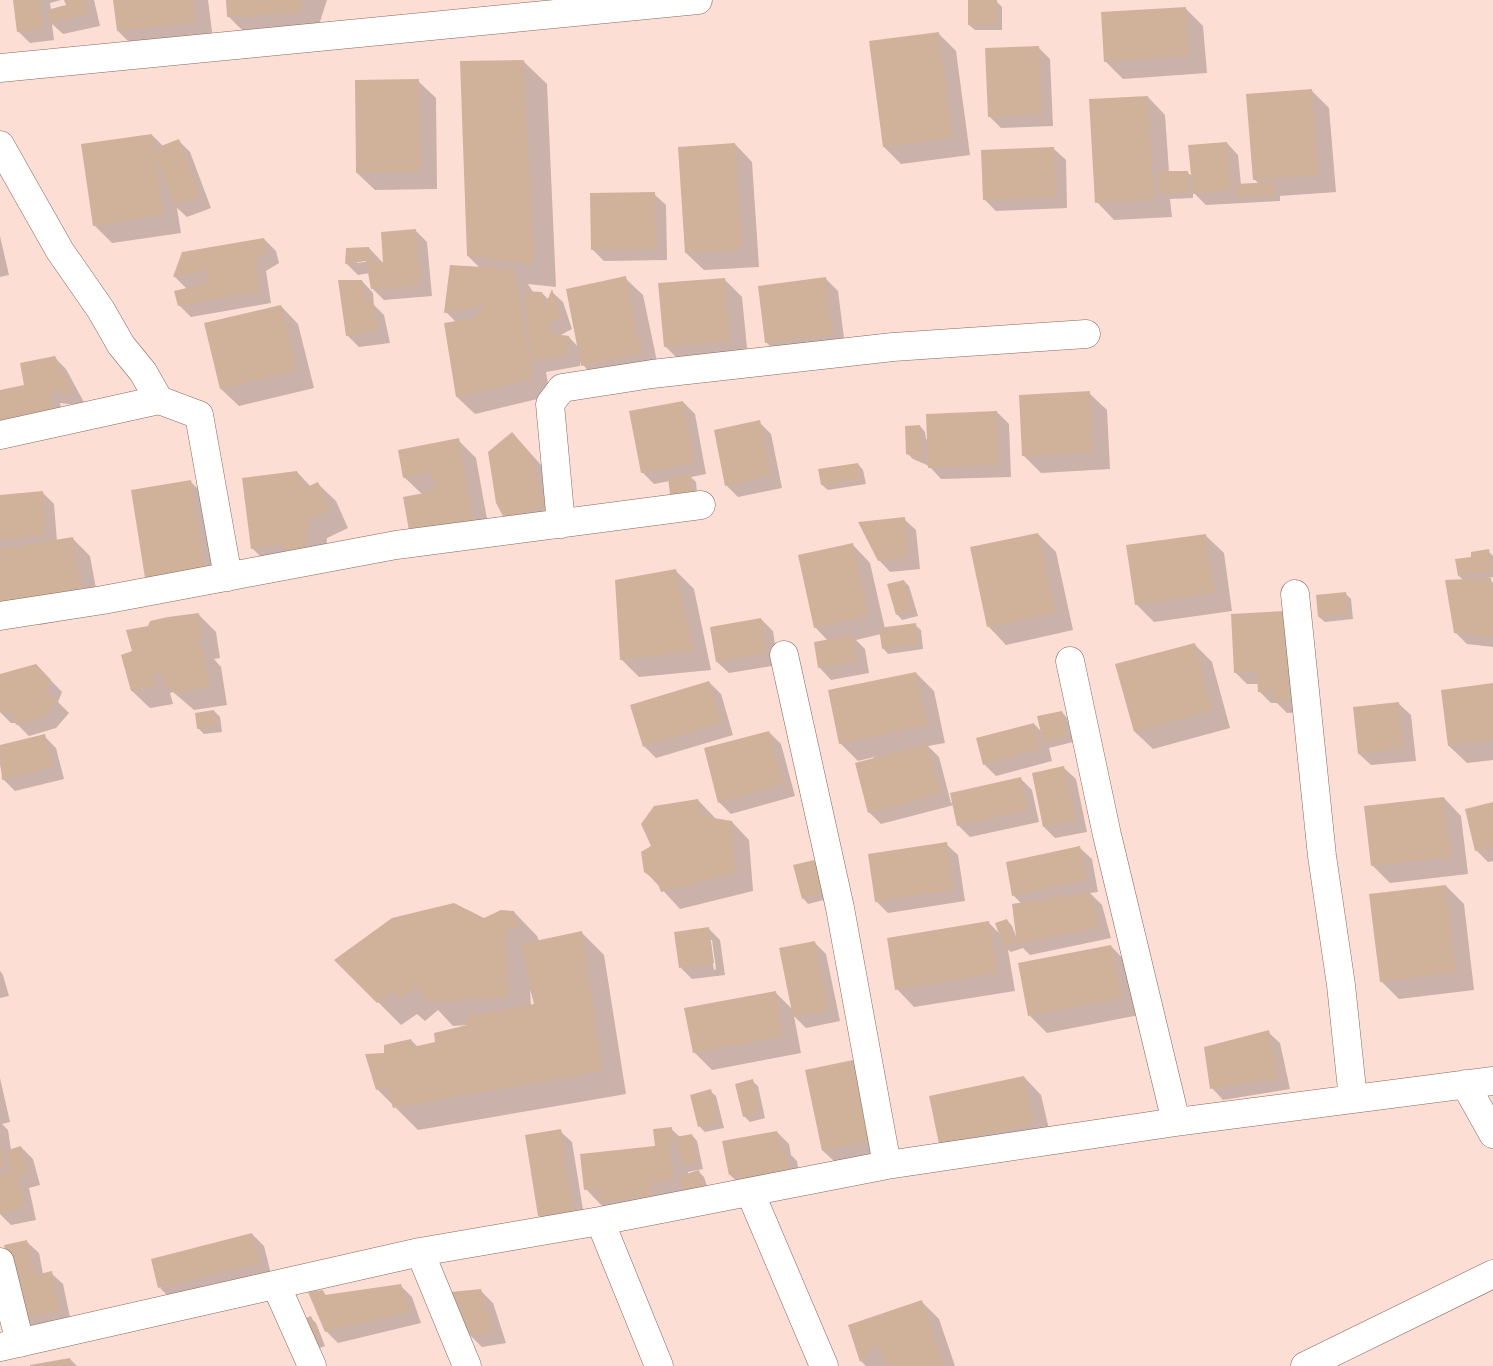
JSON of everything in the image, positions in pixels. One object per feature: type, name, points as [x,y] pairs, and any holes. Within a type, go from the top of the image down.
[{"type":"street","points":[[0,68],[698,0]]},
{"type":"street","points":[[0,145],[60,252],[101,310],[121,345],[143,372],[159,400]]},
{"type":"street","points":[[561,524],[550,404],[562,388],[652,374],[893,347],[1086,334]]},
{"type":"street","points":[[0,435],[159,400],[199,415],[228,577]]},
{"type":"street","points":[[0,616],[396,546],[701,506]]},
{"type":"street","points":[[1295,594],[1322,856],[1340,985],[1353,1099]]},
{"type":"street","points":[[784,655],[840,908],[887,1165]]},
{"type":"street","points":[[1070,661],[1107,835],[1176,1122]]},
{"type":"street","points":[[0,1262],[10,1345],[420,1252],[600,1220],[887,1165],[1176,1122],[1493,1081]]},
{"type":"street","points":[[1466,1084],[1493,1134]]},
{"type":"street","points":[[750,1192],[824,1366]]},
{"type":"street","points":[[600,1220],[659,1366]]},
{"type":"street","points":[[420,1252],[467,1366]]},
{"type":"street","points":[[1305,1366],[1493,1274]]},
{"type":"street","points":[[276,1285],[312,1366]]},
{"type":"building","points":[[13,0],[40,0],[43,29],[17,32]]},
{"type":"building","points":[[64,0],[86,0],[89,14],[50,23],[47,10],[66,5]]},
{"type":"building","points":[[113,0],[193,0],[196,22],[117,31]]},
{"type":"building","points":[[226,0],[304,0],[300,13],[227,17]]},
{"type":"building","points":[[968,0],[997,0],[997,25],[968,25]]},
{"type":"building","points":[[1186,7],[1189,56],[1104,62],[1101,12]]},
{"type":"building","points":[[939,32],[953,138],[883,147],[869,41]]},
{"type":"building","points":[[1039,46],[1042,114],[988,117],[985,48]]},
{"type":"building","points":[[524,60],[534,265],[467,256],[460,61]]},
{"type":"building","points":[[419,79],[420,172],[356,173],[355,80]]},
{"type":"building","points":[[1312,89],[1319,175],[1253,180],[1246,94]]},
{"type":"building","points":[[1148,96],[1154,200],[1095,203],[1089,99]]},
{"type":"building","points":[[152,134],[164,215],[93,226],[81,144]]},
{"type":"building","points":[[179,139],[200,196],[174,206],[153,149]]},
{"type":"building","points":[[1227,142],[1231,190],[1193,194],[1188,145]]},
{"type":"building","points":[[735,143],[742,250],[685,253],[678,147]]},
{"type":"building","points":[[1054,147],[1056,197],[983,200],[981,150]]},
{"type":"building","points":[[1158,171],[1188,171],[1188,193],[1158,194]]},
{"type":"building","points":[[1275,182],[1275,196],[1235,197],[1235,184]]},
{"type":"building","points":[[655,192],[656,249],[591,250],[590,193]]},
{"type":"building","points":[[416,229],[420,285],[371,289],[366,261],[345,264],[346,248],[369,247],[370,258],[383,262],[381,232]]},
{"type":"building","points":[[264,238],[268,251],[255,259],[260,291],[178,306],[174,291],[208,283],[207,270],[173,277],[182,252]]},
{"type":"building","points":[[450,265],[515,269],[533,379],[456,397],[444,323],[475,318],[484,306],[444,313]]},
{"type":"building","points":[[626,276],[642,353],[581,366],[566,289]]},
{"type":"building","points":[[826,277],[833,335],[765,343],[758,286]]},
{"type":"building","points":[[725,278],[731,341],[664,347],[658,283]]},
{"type":"building","points":[[338,280],[362,280],[364,298],[373,302],[379,331],[346,336]]},
{"type":"building","points":[[552,289],[561,317],[549,324],[554,334],[569,336],[568,355],[531,361],[524,291],[542,292],[545,306]]},
{"type":"building","points":[[281,305],[297,371],[220,389],[204,323]]},
{"type":"building","points":[[55,356],[75,395],[49,392],[53,409],[0,420],[0,390],[24,385],[20,363]]},
{"type":"building","points":[[1090,391],[1093,452],[1022,456],[1019,395]]},
{"type":"building","points":[[683,401],[695,463],[641,473],[629,411]]},
{"type":"building","points":[[997,411],[999,465],[928,468],[926,414]]},
{"type":"building","points":[[760,420],[771,476],[725,486],[714,430]]},
{"type":"building","points":[[920,425],[923,460],[906,454],[905,426]]},
{"type":"building","points":[[512,432],[530,453],[546,507],[504,518],[496,503],[488,452]]},
{"type":"building","points":[[459,438],[474,524],[410,536],[403,497],[435,491],[431,472],[403,478],[398,450]]},
{"type":"building","points":[[858,463],[861,479],[821,485],[818,469]]},
{"type":"building","points":[[297,471],[305,488],[318,482],[331,510],[309,520],[307,542],[289,556],[280,545],[251,549],[242,478]]},
{"type":"building","points":[[690,475],[693,498],[671,501],[668,478]]},
{"type":"building","points":[[191,480],[206,574],[146,584],[131,490]]},
{"type":"building","points":[[43,491],[46,535],[0,540],[0,495]]},
{"type":"building","points":[[905,517],[909,557],[878,561],[858,522]]},
{"type":"building","points":[[1038,533],[1056,613],[987,627],[970,547]]},
{"type":"building","points":[[1206,534],[1215,593],[1135,605],[1126,545]]},
{"type":"building","points":[[73,537],[82,588],[58,592],[59,601],[0,602],[0,549]]},
{"type":"building","points":[[853,543],[869,616],[814,628],[798,555]]},
{"type":"building","points":[[1489,549],[1492,571],[1458,576],[1455,559],[1471,557],[1471,552]]},
{"type":"building","points":[[676,569],[694,652],[620,660],[615,580]]},
{"type":"building","points":[[1491,578],[1493,637],[1454,633],[1445,580]]},
{"type":"building","points":[[904,580],[913,610],[896,615],[887,584]]},
{"type":"building","points":[[1346,592],[1348,614],[1318,617],[1316,595]]},
{"type":"building","points":[[1284,611],[1290,701],[1274,702],[1273,691],[1258,692],[1257,672],[1234,673],[1231,614]]},
{"type":"building","points":[[199,613],[203,641],[197,642],[199,649],[203,648],[210,687],[176,693],[165,686],[162,673],[153,675],[156,686],[131,691],[121,655],[132,651],[126,630],[148,626],[150,621]]},
{"type":"building","points":[[761,618],[767,653],[716,662],[710,627]]},
{"type":"building","points":[[916,623],[918,644],[882,649],[879,628]]},
{"type":"building","points":[[853,635],[858,662],[818,668],[814,642]]},
{"type":"building","points":[[1195,643],[1213,711],[1134,732],[1115,664]]},
{"type":"building","points":[[36,664],[51,680],[45,691],[58,700],[44,717],[16,725],[12,712],[0,712],[0,674]]},
{"type":"building","points":[[916,672],[928,725],[839,744],[828,690]]},
{"type":"building","points":[[709,681],[722,723],[643,747],[630,705]]},
{"type":"building","points":[[1493,683],[1493,740],[1448,746],[1441,690]]},
{"type":"building","points":[[1399,702],[1404,749],[1358,754],[1353,707]]},
{"type":"building","points":[[214,710],[217,726],[197,729],[195,713]]},
{"type":"building","points":[[1062,711],[1068,737],[1043,742],[1037,716]]},
{"type":"building","points":[[1034,723],[1041,749],[983,765],[976,738]]},
{"type":"building","points":[[769,731],[784,784],[718,803],[704,748]]},
{"type":"building","points":[[45,734],[53,767],[2,780],[0,745]]},
{"type":"building","points":[[927,744],[941,794],[868,813],[855,763]]},
{"type":"building","points":[[1064,766],[1076,820],[1043,827],[1032,773]]},
{"type":"building","points":[[1021,777],[1028,810],[957,826],[950,793]]},
{"type":"building","points":[[1444,797],[1451,857],[1371,866],[1364,806]]},
{"type":"building","points":[[698,799],[702,816],[732,821],[736,873],[661,892],[657,881],[644,872],[641,852],[651,846],[641,824],[654,806]]},
{"type":"building","points":[[1493,802],[1493,847],[1475,851],[1465,809]]},
{"type":"building","points":[[947,842],[954,890],[875,902],[868,854]]},
{"type":"building","points":[[1080,846],[1087,880],[1012,896],[1006,862]]},
{"type":"building","points":[[814,860],[823,893],[802,899],[793,865]]},
{"type":"building","points":[[1446,885],[1457,972],[1380,982],[1369,894]]},
{"type":"building","points":[[1090,892],[1100,927],[1017,944],[1012,904]]},
{"type":"building","points":[[454,903],[484,918],[501,910],[514,911],[519,928],[506,930],[509,997],[429,1003],[415,987],[401,999],[393,992],[377,1003],[334,960],[392,918]]},
{"type":"building","points":[[1007,919],[1016,943],[1004,947],[995,923]]},
{"type":"building","points":[[989,921],[998,973],[895,990],[887,938]]},
{"type":"building","points":[[709,927],[714,963],[679,968],[674,932]]},
{"type":"building","points":[[582,931],[603,1071],[393,1108],[386,1086],[376,1090],[365,1054],[384,1053],[384,1045],[411,1039],[413,1047],[435,1042],[434,1033],[467,1025],[466,1017],[534,1004],[521,944]]},
{"type":"building","points":[[815,941],[829,1010],[793,1017],[779,948]]},
{"type":"building","points":[[1111,945],[1122,998],[1028,1016],[1018,963]]},
{"type":"building","points":[[776,991],[784,1036],[693,1053],[684,1008]]},
{"type":"building","points":[[1269,1030],[1279,1078],[1210,1089],[1204,1047]]},
{"type":"building","points":[[853,1060],[870,1141],[822,1151],[805,1070]]},
{"type":"building","points":[[1024,1076],[1035,1124],[939,1144],[929,1096]]},
{"type":"building","points":[[753,1079],[760,1113],[743,1117],[735,1084]]},
{"type":"building","points":[[711,1089],[719,1122],[698,1127],[690,1095]]},
{"type":"building","points":[[672,1127],[673,1144],[669,1144],[673,1180],[651,1183],[652,1196],[600,1202],[598,1189],[584,1190],[580,1154],[655,1146],[653,1129]]},
{"type":"building","points":[[561,1129],[574,1211],[538,1216],[525,1135]]},
{"type":"building","points":[[777,1131],[781,1149],[785,1148],[790,1175],[740,1184],[738,1174],[729,1175],[722,1141]]},
{"type":"building","points":[[692,1134],[698,1163],[682,1166],[676,1137]]},
{"type":"building","points":[[0,1143],[5,1167],[0,1168]]},
{"type":"building","points":[[21,1146],[29,1173],[18,1176],[25,1208],[0,1214],[0,1174],[11,1171],[5,1151]]},
{"type":"building","points":[[699,1170],[706,1193],[685,1199],[679,1176]]},
{"type":"building","points":[[252,1233],[260,1263],[158,1288],[151,1259]]},
{"type":"building","points":[[27,1240],[35,1275],[52,1271],[60,1311],[19,1319],[4,1245]]},
{"type":"building","points":[[401,1284],[410,1312],[325,1332],[308,1292],[323,1290],[325,1295]]},
{"type":"building","points":[[481,1289],[495,1332],[469,1336],[451,1292]]},
{"type":"building","points":[[922,1300],[944,1366],[885,1366],[878,1344],[860,1362],[848,1325]]},
{"type":"building","points":[[311,1316],[321,1340],[305,1347],[296,1322]]},
{"type":"building","points":[[70,1358],[72,1366],[30,1366],[30,1365]]}]
